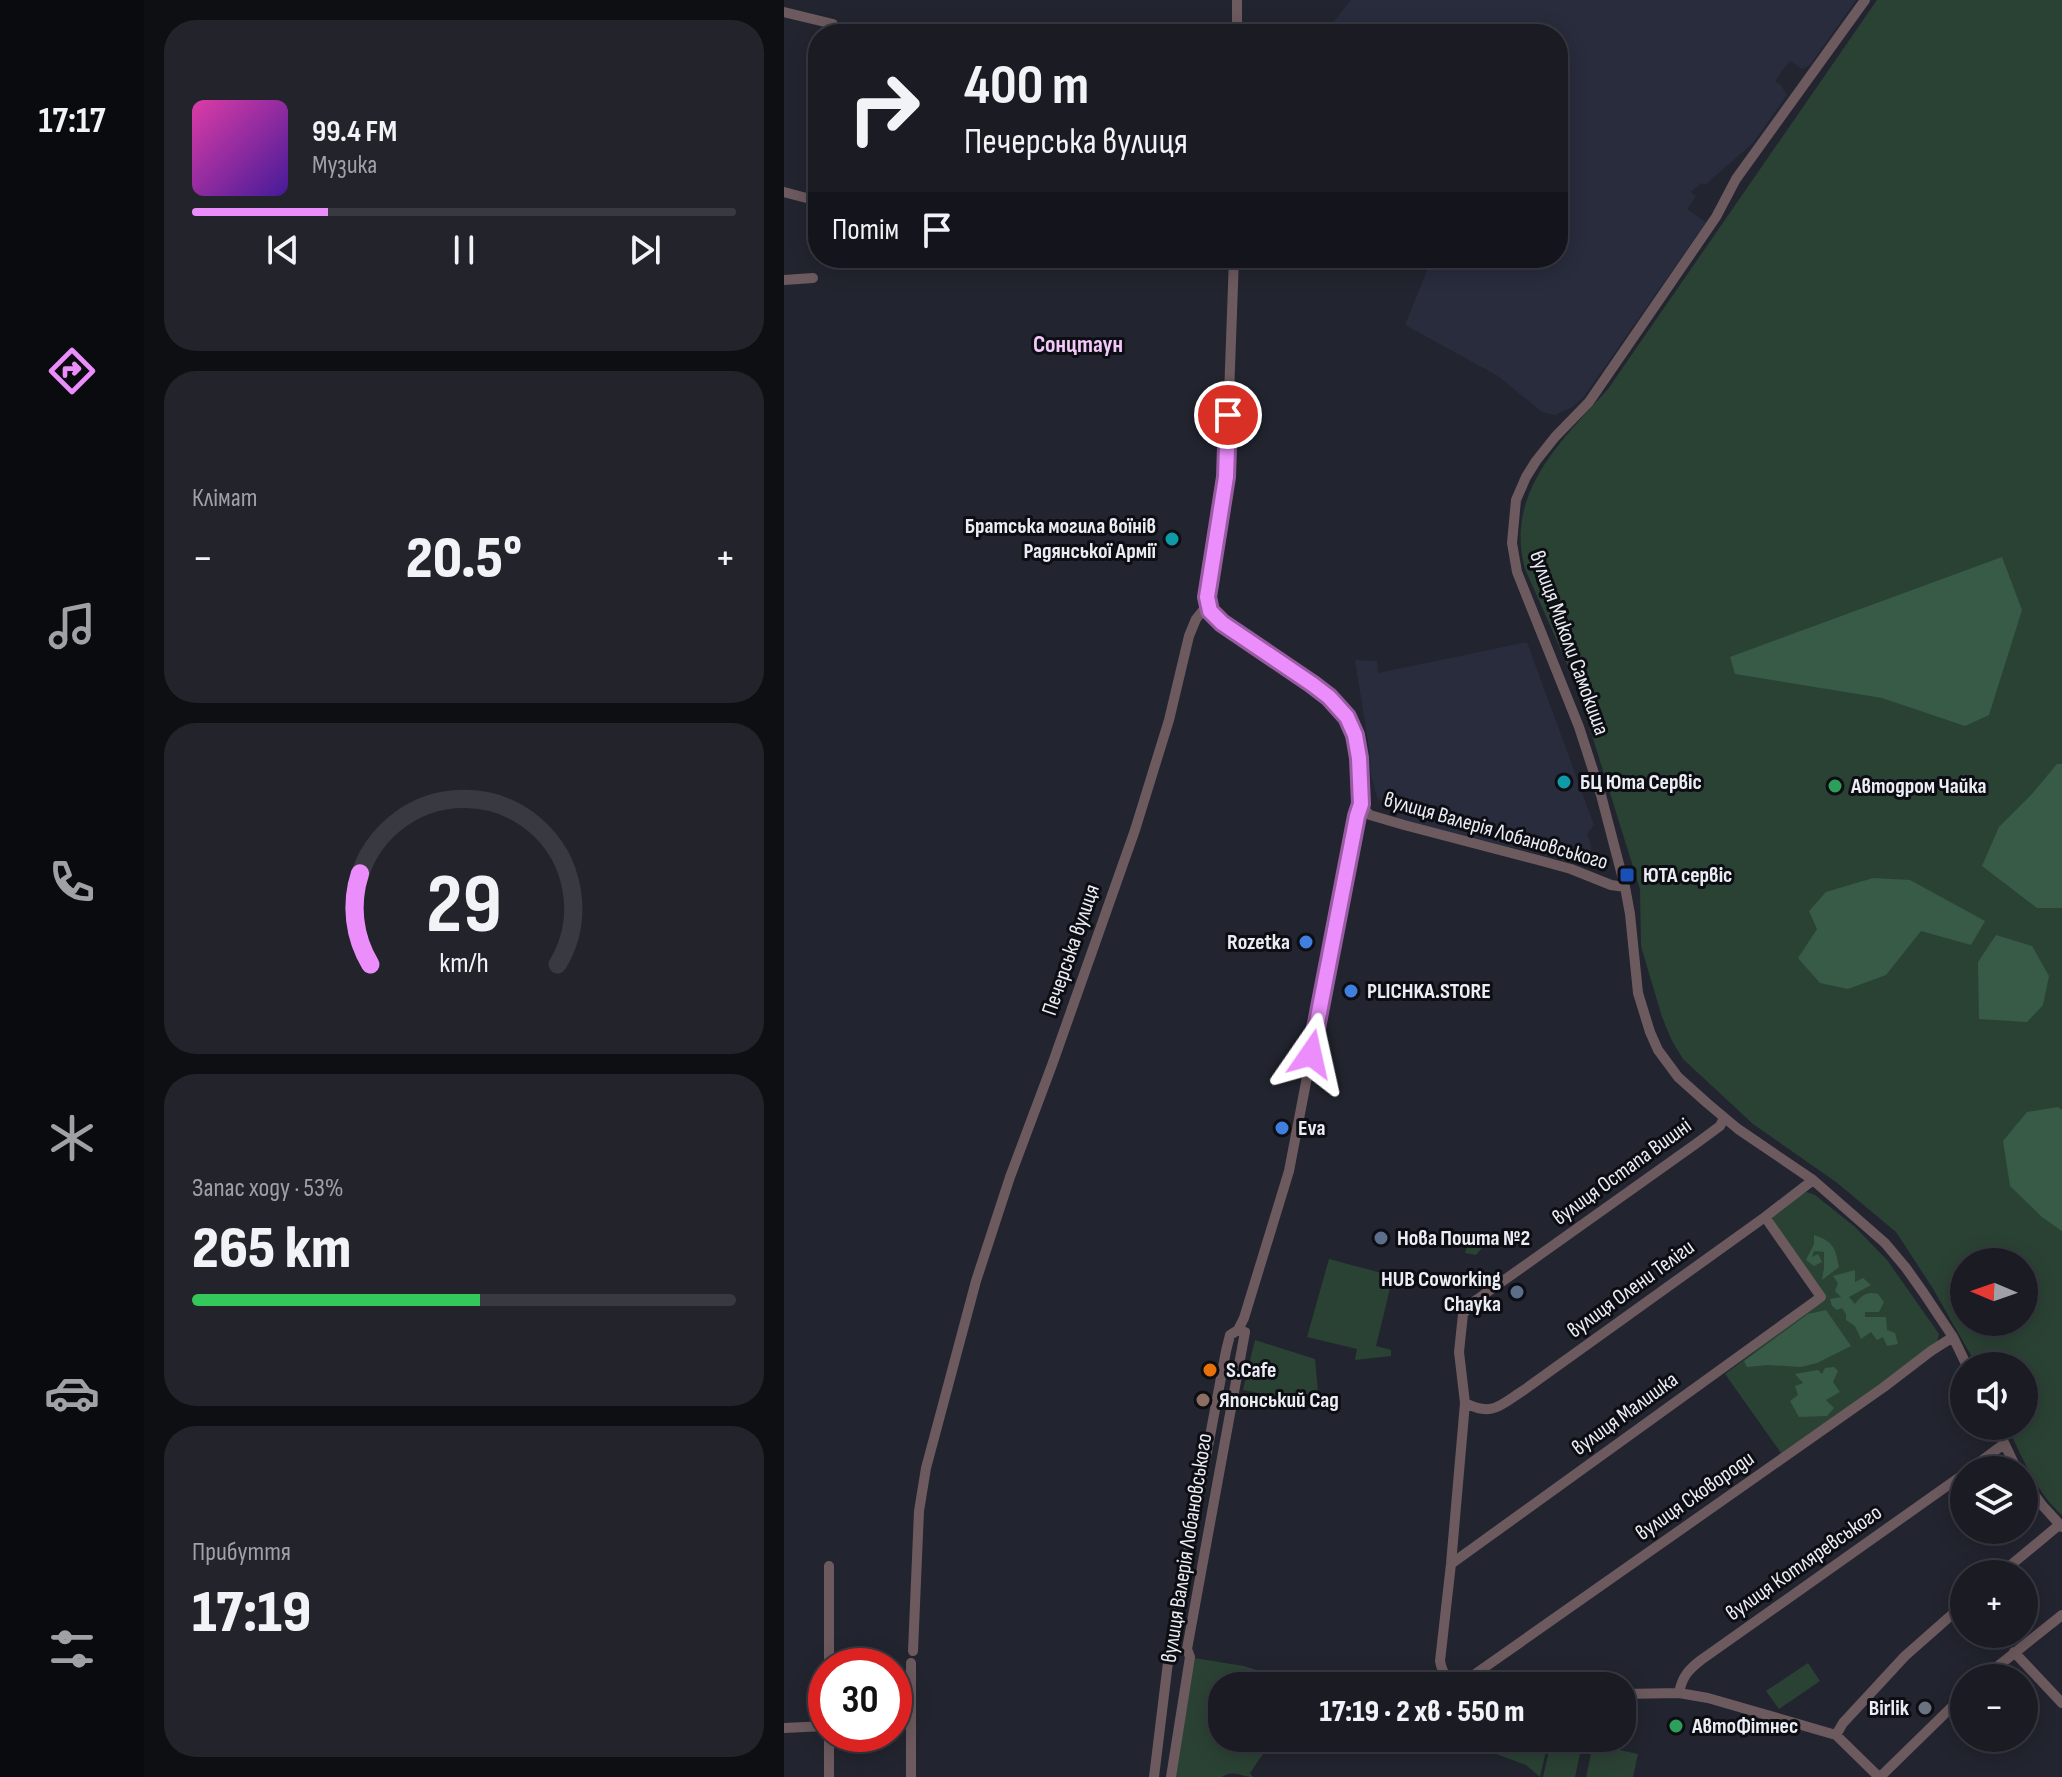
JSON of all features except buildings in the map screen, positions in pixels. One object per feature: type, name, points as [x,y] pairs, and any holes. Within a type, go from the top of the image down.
[{"type":"street","points":[[1237,0],[1237,24]]},
{"type":"street","name":"вулиця Миколи Самокиша","points":[[1865,0],[1736,179],[1716,217],[1589,402],[1536,461],[1516,500],[1512,543],[1517,572],[1590,760],[1625,887],[1638,993],[1658,1050],[1678,1077],[1724,1118],[1813,1180],[1863,1222],[1906,1268],[1960,1352]]},
{"type":"street","points":[[784,12],[833,24]]},
{"type":"street","points":[[784,192],[808,198]]},
{"type":"street","name":"Печерська вулиця","points":[[913,1651],[919,1511],[923,1485],[971,1295],[1010,1177],[1135,830],[1169,720],[1189,636],[1196,619],[1208,604],[1226,477],[1234,268]]},
{"type":"street","points":[[784,280],[813,278]]},
{"type":"street","name":"вулиця Валерія Лобановського","points":[[1154,1777],[1169,1654],[1223,1365],[1230,1335],[1238,1330],[1289,1171],[1361,804],[1357,746],[1351,726],[1341,709],[1312,684],[1222,623],[1210,611],[1208,604]]},
{"type":"street","name":"вулиця Валерія Лобановського","points":[[1361,804],[1370,815],[1386,821],[1571,869],[1611,885],[1625,887]]},
{"type":"street","name":"вулиця Остапа Вишні","points":[[1465,1403],[1459,1352],[1463,1314],[1472,1303],[1697,1143],[1720,1126],[1724,1118]]},
{"type":"street","name":"вулиця Олени Теліги","points":[[1465,1403],[1484,1411],[1498,1406],[1813,1180]]},
{"type":"street","name":"вулиця Малишка","points":[[1451,1564],[1821,1297],[1765,1217]]},
{"type":"street","name":"вулиця Валерія Лобановського","points":[[1171,1777],[1190,1657],[1187,1649],[1245,1332],[1238,1330]]},
{"type":"street","name":"вулиця Сковороди","points":[[1479,1672],[1953,1337]]},
{"type":"street","points":[[1443,1672],[1440,1661],[1465,1403]]},
{"type":"street","points":[[2002,1440],[2010,1456]]},
{"type":"street","name":"вулиця Котляревського","points":[[1988,1456],[2004,1444]]},
{"type":"street","name":"вулиця Котляревського","points":[[1679,1693],[1682,1679],[1701,1660],[1950,1483]]},
{"type":"street","points":[[2018,1560],[2060,1526],[2038,1498]]},
{"type":"street","points":[[829,1566],[829,1648]]},
{"type":"street","points":[[2000,1664],[2062,1615]]},
{"type":"street","points":[[1836,1735],[1843,1723],[1905,1656],[1950,1616]]},
{"type":"street","points":[[2014,1652],[2062,1703]]},
{"type":"street","points":[[1636,1694],[1679,1693],[1708,1698],[1836,1735],[1880,1777],[1950,1709]]},
{"type":"street","points":[[784,1728],[808,1727]]},
{"type":"street","points":[[829,1752],[829,1777]]},
{"type":"street","points":[[911,1752],[911,1777]]},
{"type":"shaded area","points":[[1351,0],[1856,0],[1810,65],[1802,69],[1790,61],[1784,68],[1775,81],[1787,95],[1754,142],[1705,185],[1701,183],[1691,192],[1696,196],[1687,209],[1706,222],[1583,398],[1555,415],[1542,412],[1498,376],[1405,325],[1428,268],[1568,268],[1568,24],[1332,24]]},
{"type":"shaded area","points":[[1527,642],[1594,825],[1587,834],[1591,859],[1575,863],[1400,820],[1377,797],[1371,776],[1355,660],[1377,661],[1378,673]]},
{"type":"green space","name":"Автодром Чайка","points":[[1877,0],[2062,0],[2062,1515],[2038,1486],[2038,1456],[2021,1456],[2014,1440],[2038,1440],[2038,1352],[1969,1352],[1960,1336],[2038,1336],[2038,1248],[1950,1248],[1950,1319],[1896,1232],[1836,1182],[1753,1124],[1683,1059],[1672,1041],[1641,946],[1640,889],[1576,684],[1525,569],[1521,542],[1523,516],[1530,492],[1541,470],[1608,389]]},
{"type":"green space","points":[[2002,557],[2022,610],[1989,715],[1965,726],[1882,698],[1735,674],[1730,657]]},
{"type":"green space","points":[[2057,764],[2062,764],[2062,908],[2037,908],[1982,866],[1999,827]]},
{"type":"green space","points":[[1873,878],[1910,880],[1985,921],[1971,945],[1921,931],[1886,975],[1848,989],[1820,983],[1798,958],[1817,929],[1809,911],[1826,892]]},
{"type":"green space","points":[[1996,935],[2032,946],[2049,976],[2043,1005],[2027,1022],[1979,1019],[1978,962]]},
{"type":"green space","points":[[2058,1107],[2062,1110],[2062,1231],[2042,1217],[2010,1186],[2003,1141],[2027,1112]]},
{"type":"green space","points":[[1807,1192],[1855,1227],[1887,1260],[1939,1334],[1937,1342],[1886,1381],[1781,1453],[1725,1374],[1826,1298],[1772,1221],[1773,1214]]},
{"type":"green space","points":[[1470,1235],[1489,1240],[1476,1255],[1465,1253]]},
{"type":"green space","points":[[1814,1235],[1832,1246],[1839,1267],[1822,1280],[1824,1252],[1814,1251],[1812,1257],[1818,1254],[1822,1262],[1814,1266],[1806,1260],[1814,1244]]},
{"type":"green space","points":[[1329,1259],[1393,1276],[1376,1346],[1391,1350],[1391,1356],[1355,1360],[1357,1349],[1307,1337]]},
{"type":"green space","points":[[1855,1270],[1855,1282],[1863,1278],[1871,1285],[1849,1297],[1855,1304],[1865,1294],[1878,1294],[1884,1302],[1879,1312],[1865,1312],[1865,1317],[1886,1317],[1887,1330],[1895,1333],[1898,1344],[1887,1346],[1883,1337],[1877,1340],[1871,1332],[1861,1339],[1855,1326],[1846,1320],[1842,1308],[1837,1310],[1832,1306],[1830,1299],[1841,1297],[1835,1291],[1838,1283],[1833,1276]]},
{"type":"green space","points":[[1826,1310],[1851,1346],[1817,1363],[1801,1367],[1747,1367],[1744,1361],[1808,1314]]},
{"type":"green space","points":[[1255,1340],[1315,1359],[1319,1403],[1293,1396],[1279,1397],[1243,1390]]},
{"type":"green space","points":[[1834,1367],[1838,1371],[1833,1382],[1840,1392],[1826,1400],[1834,1408],[1827,1416],[1799,1417],[1790,1401],[1798,1395],[1795,1386],[1803,1383],[1795,1374],[1818,1370],[1822,1374],[1825,1368]]},
{"type":"green space","points":[[1194,1658],[1263,1672],[1208,1672],[1208,1752],[1263,1752],[1250,1773],[1253,1777],[1234,1773],[1222,1777],[1175,1777]]},
{"type":"green space","points":[[1808,1663],[1820,1681],[1779,1709],[1766,1691]]},
{"type":"green space","points":[[1491,1752],[1546,1752],[1540,1777],[1526,1765]]},
{"type":"green space","points":[[1549,1752],[1580,1752],[1575,1777],[1543,1777]]},
{"type":"green space","points":[[1591,1752],[1638,1754],[1633,1777],[1586,1777]]},
{"type":"place","name":"Братська могила воїнів Радянської Армії","points":[[1172,539]]},
{"type":"place","name":"БЦ Юта Сервіс","points":[[1564,782]]},
{"type":"place","name":"Автодром Чайка","points":[[1835,786]]},
{"type":"place","name":"ЮТА сервіс","points":[[1627,875]]},
{"type":"place","name":"Rozetka","points":[[1306,942]]},
{"type":"place","name":"PLICHKA.STORE","points":[[1351,991]]},
{"type":"place","name":"Eva","points":[[1282,1128]]},
{"type":"place","name":"Нова Пошта №2","points":[[1381,1238]]},
{"type":"place","name":"HUB Coworking Chayka","points":[[1517,1292]]},
{"type":"place","name":"S.Cafe","points":[[1210,1370]]},
{"type":"place","name":"Японський Сад","points":[[1203,1400]]},
{"type":"place","name":"Birlik","points":[[1925,1708]]},
{"type":"place","name":"АвтоФітнес","points":[[1676,1726]]},
{"type":"district","name":"Сонцтаун","points":[[1078,344]]},
{"type":"route","points":[[1228,415],[1226,477],[1207,597],[1210,611],[1222,623],[1329,697],[1347,717],[1355,735],[1359,758],[1361,804],[1311,1054]]}]
